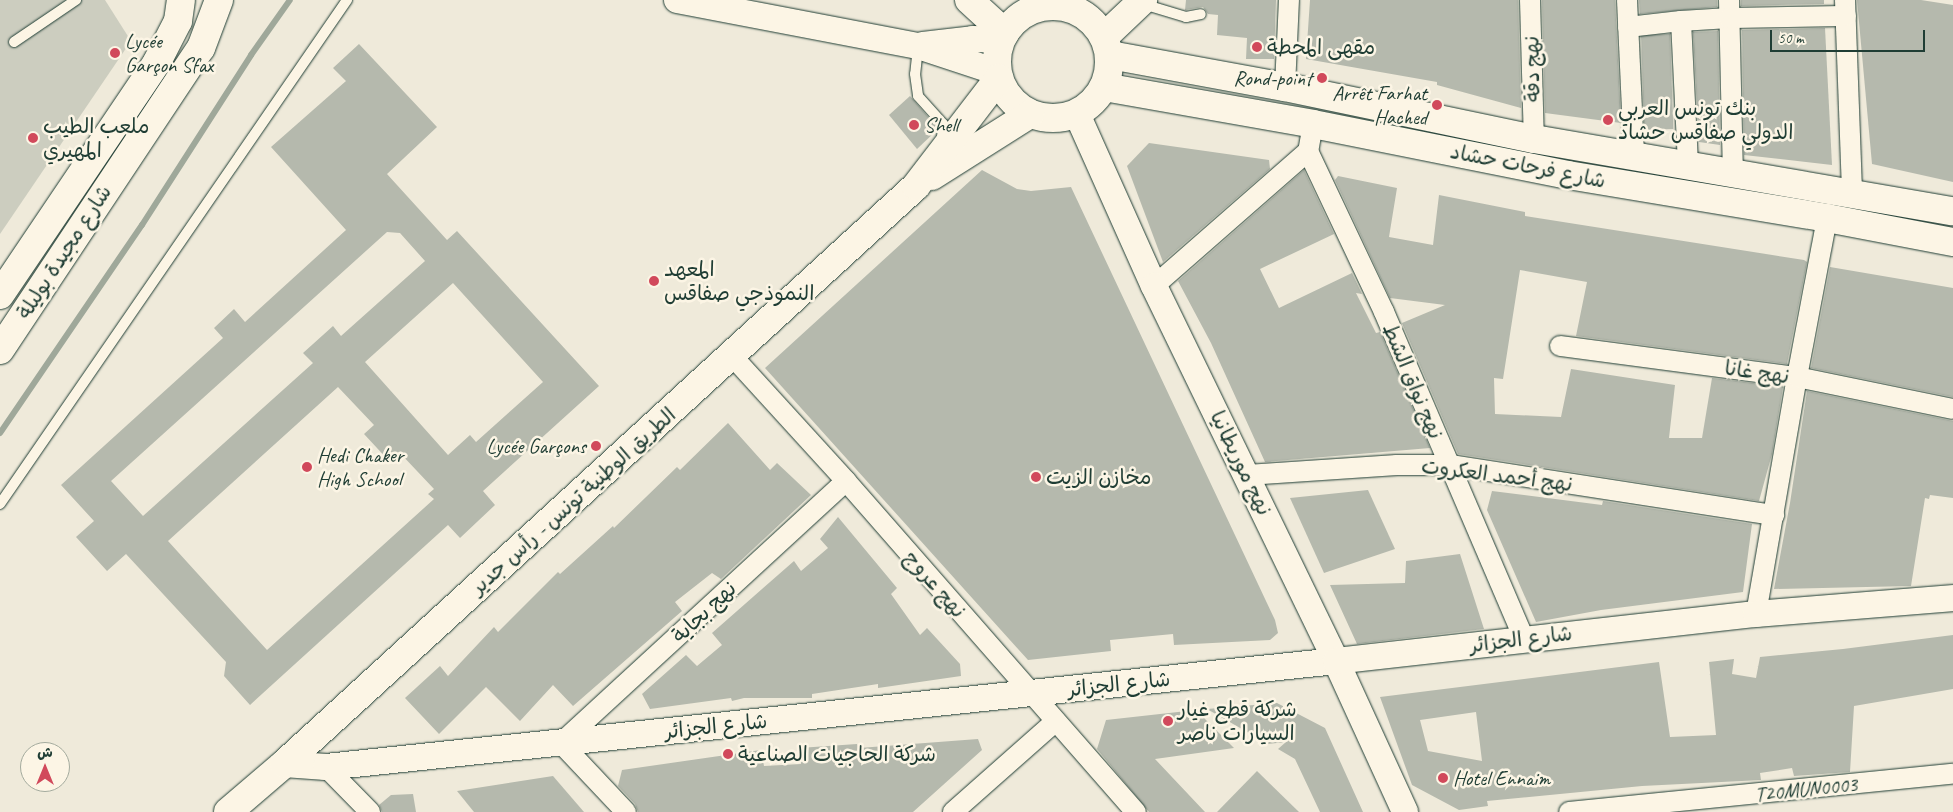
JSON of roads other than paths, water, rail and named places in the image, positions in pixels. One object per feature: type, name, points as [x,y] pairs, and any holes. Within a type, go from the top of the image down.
[{"type":"main road","name":"شارع مجيدة بوليلة","points":[[0,295],[157,62],[178,20],[181,0]]},
{"type":"main road","name":"شارع مجيدة بوليلة","points":[[0,350],[201,48],[219,0]]},
{"type":"main road","points":[[969,0],[1003,37]]},
{"type":"main road","points":[[1107,46],[1141,2]]},
{"type":"main road","points":[[1036,3],[1092,7],[1095,24],[1107,46],[1110,71],[1104,87],[1098,98],[1077,114],[1062,118],[1045,118],[1030,114],[1016,105],[1005,93],[998,75],[997,56],[1003,37],[1014,21],[1036,3]]},
{"type":"main road","name":"شارع فرحات حشاد","points":[[1107,46],[1285,87],[1534,139],[1953,211]]},
{"type":"main road","name":"الطريق الوطنية تونس - رأس جدير","points":[[228,812],[284,764],[916,186],[998,75]]},
{"type":"main road","name":"شارع فرحات حشاد","points":[[1104,87],[1313,124],[1568,175],[1827,218],[1953,242]]},
{"type":"main road","name":"الطريق الوطنية تونس - رأس جدير","points":[[916,186],[1030,114]]},
{"type":"street","points":[[678,0],[918,46],[998,75]]},
{"type":"street","points":[[1285,87],[1289,0]]},
{"type":"street","name":"نهج دقة","points":[[1530,0],[1534,139]]},
{"type":"street","points":[[1627,0],[1634,156]]},
{"type":"street","points":[[1628,27],[1681,20],[1729,9],[1845,8],[1852,193]]},
{"type":"street","points":[[1729,9],[1733,172]]},
{"type":"street","points":[[1681,20],[1688,165]]},
{"type":"street","points":[[918,46],[1003,37]]},
{"type":"street","name":"نهج موريطانيا","points":[[1077,114],[1154,286],[1336,661],[1405,812]]},
{"type":"street","points":[[1154,286],[1308,151],[1313,124]]},
{"type":"street","name":"نهج نواق الشط","points":[[1308,151],[1384,312],[1524,638]]},
{"type":"street","points":[[1756,614],[1827,218]]},
{"type":"street","name":"نهج غانا","points":[[1560,346],[1797,377],[1953,409]]},
{"type":"street","name":"نهج عروج","points":[[732,356],[846,481],[1136,812]]},
{"type":"street","name":"نهج أحمد العكروت","points":[[1247,475],[1397,464],[1450,465],[1774,515]]},
{"type":"street","name":"نهج بجاية","points":[[562,743],[846,481]]},
{"type":"street","name":"شارع الجزائر","points":[[284,764],[326,767],[1336,661],[1524,638],[1756,614],[1953,598]]},
{"type":"street","points":[[953,812],[1056,721]]},
{"type":"street","points":[[562,743],[626,812]]},
{"type":"street","points":[[326,767],[370,812]]},
{"type":"street","name":"T20MUN0003","points":[[1568,812],[1641,808],[1953,774]]},
{"type":"lane","points":[[14,42],[76,0]]},
{"type":"lane","points":[[0,504],[347,0]]},
{"type":"lane","points":[[1141,2],[1186,17],[1201,14]]},
{"type":"lane","points":[[918,46],[915,74],[918,96],[943,124],[942,152]]},
{"type":"waterway","points":[[0,433],[142,225],[251,55],[290,0]]},
{"type":"place","name":"مقهى المحطة","points":[[1257,47]]},
{"type":"place","name":"Lycée Garçon Sfax","points":[[115,53]]},
{"type":"place","name":"Rond-point","points":[[1322,78]]},
{"type":"place","name":"Arrêt Farhat Hached","points":[[1437,105]]},
{"type":"place","name":"بنك تونس العربي الدولي صفاقس حشاد","points":[[1608,120]]},
{"type":"place","name":"Shell","points":[[914,125]]},
{"type":"place","name":"ملعب الطيب المهيري","points":[[33,138]]},
{"type":"place","name":"المعهد النموذجي صفاقس","points":[[654,281]]},
{"type":"place","name":"Lycée Garçons","points":[[596,446]]},
{"type":"place","name":"Hedi Chaker High School","points":[[307,467]]},
{"type":"place","name":"مخازن الزيت","points":[[1036,477]]},
{"type":"place","name":"شركة قطع غيار السيارات ناصر","points":[[1168,721]]},
{"type":"place","name":"شركة الحاجيات الصناعية","points":[[728,754]]},
{"type":"place","name":"Hotel Ennaim","points":[[1443,778]]}]
